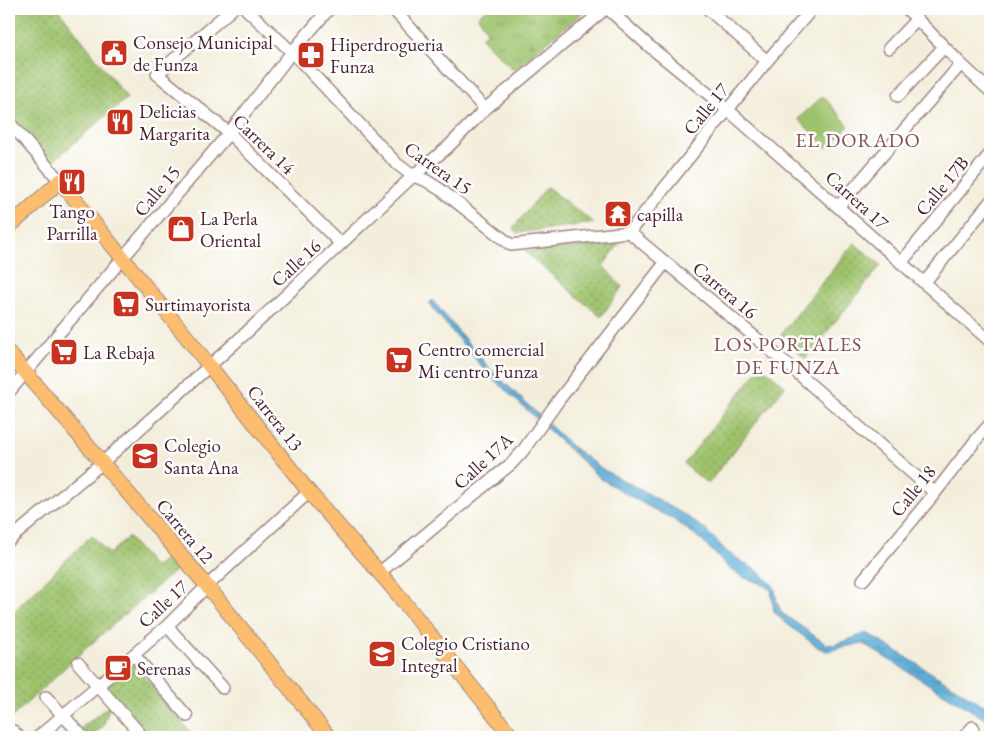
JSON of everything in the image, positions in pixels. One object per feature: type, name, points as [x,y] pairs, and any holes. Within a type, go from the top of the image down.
[{"type":"main road","points":[[9,227],[60,181]]},
{"type":"main road","name":"Carrera 13","points":[[60,181],[309,492],[391,586],[512,737]]},
{"type":"main road","name":"Carrera 12","points":[[9,353],[207,586],[329,737]]},
{"type":"street","name":"Carrera 14","points":[[232,9],[157,74],[229,134],[342,244]]},
{"type":"street","name":"Carrera 15","points":[[246,9],[292,52],[397,164],[413,176],[425,180],[441,190],[511,245],[629,232]]},
{"type":"street","name":"Calle 15","points":[[9,392],[229,134],[292,52],[329,9]]},
{"type":"street","points":[[393,9],[485,108]]},
{"type":"street","name":"Calle 16","points":[[9,540],[102,463],[276,306],[413,176],[448,148],[485,108],[606,9]]},
{"type":"street","name":"Carrera 17","points":[[606,9],[728,110],[990,341]]},
{"type":"street","points":[[708,9],[767,61]]},
{"type":"street","points":[[907,9],[990,91]]},
{"type":"street","name":"Calle 17","points":[[629,232],[805,11]]},
{"type":"street","points":[[889,48],[918,19]]},
{"type":"street","points":[[898,96],[944,47]]},
{"type":"street","points":[[838,207],[961,64]]},
{"type":"street","name":"Carrera 13","points":[[9,122],[60,181]]},
{"type":"street","name":"Calle 17B","points":[[901,263],[990,154]]},
{"type":"street","points":[[924,283],[990,202]]},
{"type":"street","name":"Carrera 16","points":[[629,232],[786,363],[935,493]]},
{"type":"street","name":"Calle 17A","points":[[379,573],[512,463],[665,263]]},
{"type":"street","name":"Calle 18","points":[[863,580],[990,424]]},
{"type":"street","name":"Calle 17","points":[[38,737],[167,626],[207,586],[309,492]]},
{"type":"street","points":[[167,626],[222,688]]},
{"type":"street","points":[[134,655],[187,716]]},
{"type":"street","points":[[78,663],[144,737]]},
{"type":"street","points":[[46,697],[83,737]]},
{"type":"street","points":[[964,737],[972,726]]},
{"type":"green space","points":[[21,9],[58,9],[127,98],[47,166],[9,119],[9,17]]},
{"type":"green space","points":[[487,9],[587,9],[513,70],[481,37],[487,31],[478,16]]},
{"type":"green space","points":[[823,96],[849,126],[827,148],[798,119]]},
{"type":"green space","points":[[547,187],[594,223],[517,233],[513,228]]},
{"type":"green space","points":[[854,243],[881,265],[805,359],[781,334]]},
{"type":"green space","points":[[619,244],[603,266],[622,287],[601,317],[524,251]]},
{"type":"green space","points":[[761,366],[785,386],[708,484],[684,464]]},
{"type":"green space","points":[[92,535],[109,554],[128,537],[155,568],[167,557],[178,568],[75,658],[9,720],[9,616]]},
{"type":"green space","points":[[133,663],[191,733],[187,737],[149,737],[106,686]]},
{"type":"green space","points":[[110,705],[103,727],[92,735],[80,729]]},
{"type":"water","points":[[432,300],[491,370],[575,449],[604,470],[688,517],[708,532],[727,552],[759,572],[773,585],[782,613],[826,644],[833,645],[867,633],[990,709],[990,722],[862,643],[827,651],[819,648],[783,621],[774,612],[771,590],[730,569],[699,538],[673,519],[601,479],[487,373],[429,304]]},
{"type":"place","name":"Consejo Municipal de Funza","points":[[114,53]]},
{"type":"place","name":"Hiperdrogueria Funza","points":[[311,55]]},
{"type":"place","name":"Delicias Margarita","points":[[120,122]]},
{"type":"place","name":"Tango Parrilla","points":[[72,182]]},
{"type":"place","name":"capilla","points":[[618,214]]},
{"type":"place","name":"La Perla Oriental","points":[[181,229]]},
{"type":"place","name":"Surtimayorista","points":[[126,304]]},
{"type":"place","name":"La Rebaja","points":[[64,352]]},
{"type":"place","name":"Centro comercial Mi centro Funza","points":[[399,360]]},
{"type":"place","name":"Colegio Santa Ana","points":[[145,456]]},
{"type":"place","name":"Colegio Cristiano Integral","points":[[382,654]]},
{"type":"place","name":"Serenas","points":[[118,668]]},
{"type":"district","name":"EL DORADO","points":[[858,140]]},
{"type":"district","name":"LOS PORTALES DE FUNZA","points":[[788,356]]}]
